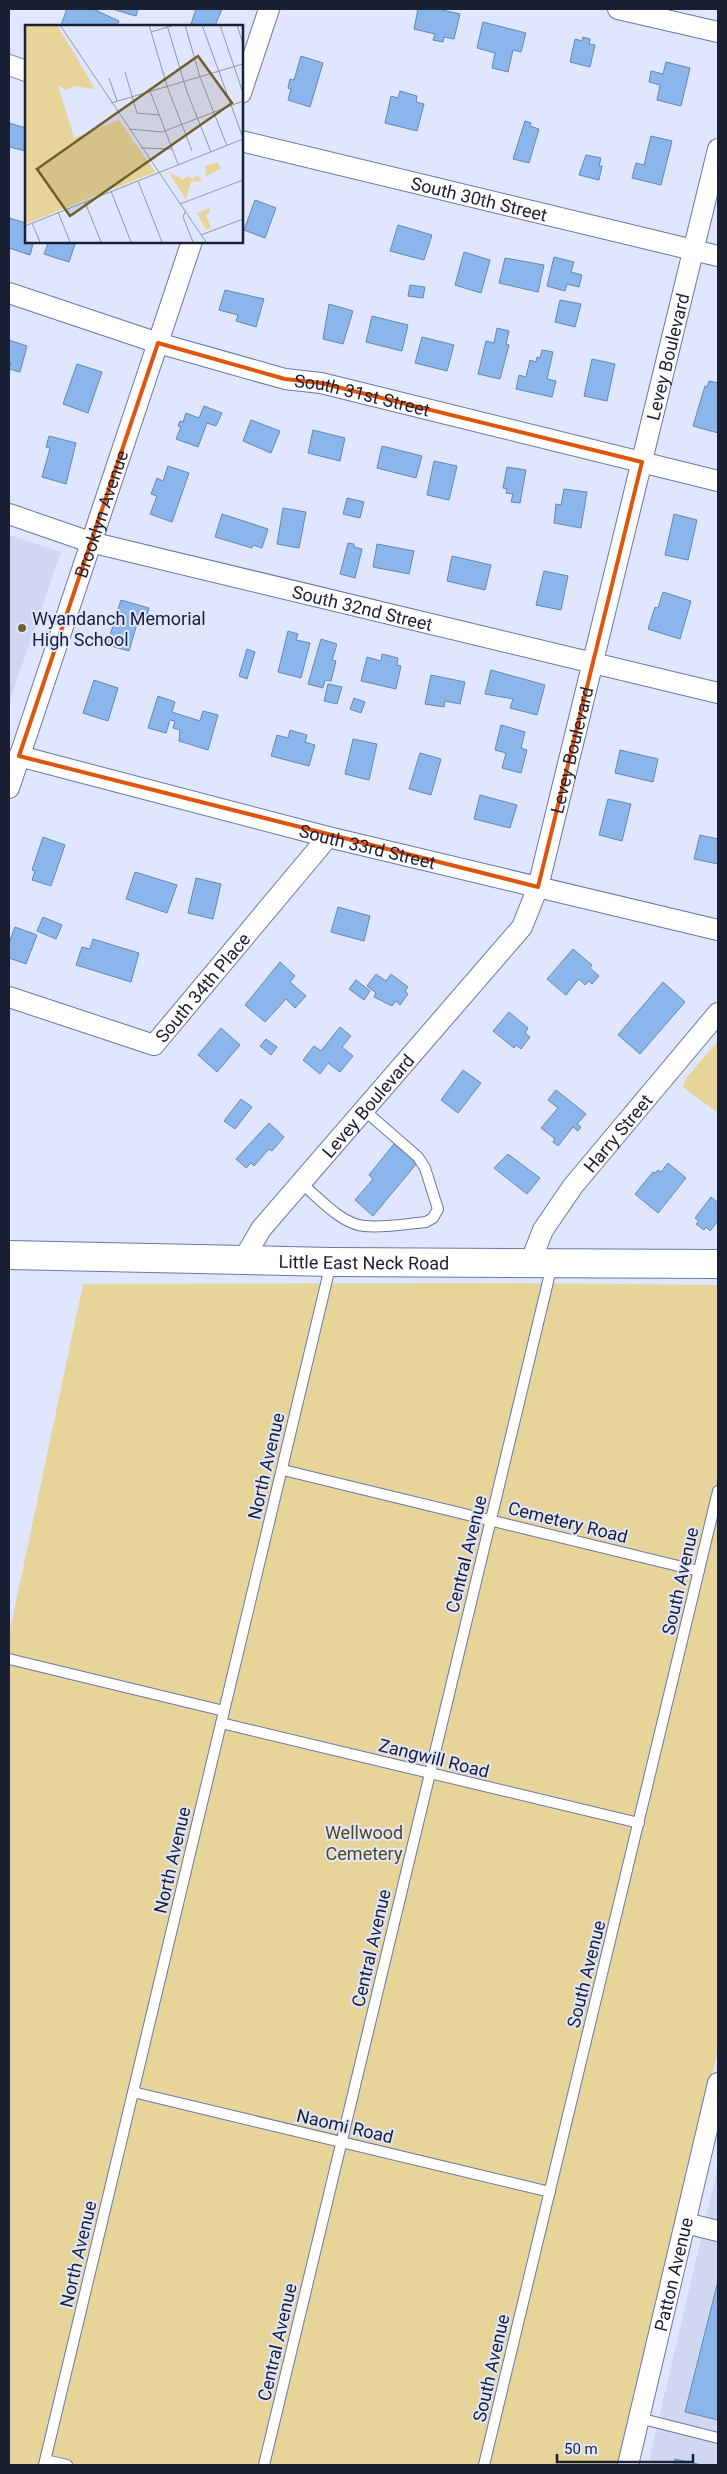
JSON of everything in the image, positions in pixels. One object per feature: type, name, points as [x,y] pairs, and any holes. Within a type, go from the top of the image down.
[{"type":"main road","name":"Little East Neck Road","points":[[9,1255],[331,1262],[718,1264]]},
{"type":"street","points":[[242,90],[269,9]]},
{"type":"street","points":[[618,9],[718,32]]},
{"type":"street","points":[[9,65],[25,70]]},
{"type":"street","name":"South 30th Street","points":[[242,141],[718,256]]},
{"type":"street","name":"Levey Boulevard","points":[[243,1260],[261,1229],[522,927],[538,887],[718,149]]},
{"type":"street","name":"Brooklyn Avenue","points":[[9,788],[192,242]]},
{"type":"street","name":"South 31st Street","points":[[9,293],[158,343],[286,379],[321,383],[718,480]]},
{"type":"street","name":"South 32nd Street","points":[[9,514],[90,542],[718,693]]},
{"type":"street","name":"South 33rd Street","points":[[20,756],[328,837],[718,930]]},
{"type":"street","name":"South 34th Place","points":[[9,997],[154,1045],[328,837]]},
{"type":"street","name":"Harry Street","points":[[541,1263],[536,1242],[573,1186],[718,1013]]},
{"type":"street","name":"Patton Avenue","points":[[628,2465],[718,2083]]},
{"type":"street","points":[[685,2223],[718,2231]]},
{"type":"lane","points":[[301,1183],[337,1213],[351,1222],[363,1226],[426,1222],[433,1218],[438,1209],[422,1162],[364,1110]]},
{"type":"lane","name":"North Avenue","points":[[44,2463],[331,1262]]},
{"type":"lane","name":"Central Avenue","points":[[264,2465],[491,1520],[541,1263]]},
{"type":"lane","name":"Cemetery Road","points":[[282,1470],[699,1571]]},
{"type":"lane","name":"South Avenue","points":[[484,2465],[718,1491]]},
{"type":"lane","points":[[9,1659],[224,1711]]},
{"type":"lane","name":"Zangwill Road","points":[[222,1722],[429,1774],[639,1823]]},
{"type":"lane","name":"Naomi Road","points":[[133,2092],[550,2192]]},
{"type":"lane","points":[[639,2418],[718,2438]]},
{"type":"lane","points":[[44,2463],[67,2465]]},
{"type":"highlighted area","points":[[158,343],[285,379],[321,383],[642,462],[538,887],[19,756]]},
{"type":"shaded area","name":"Wyandanch Memorial High School","points":[[9,535],[61,552],[9,703]]},
{"type":"shaded area","points":[[718,2166],[718,2465],[648,2465]]},
{"type":"green space","points":[[718,1041],[718,1113],[683,1087],[687,1077]]},
{"type":"green space","name":"Wellwood Cemetery","points":[[515,1283],[718,1285],[718,2049],[618,2465],[9,2465],[9,1635],[83,1284]]},
{"type":"building","points":[[67,9],[93,9],[119,21],[117,25],[61,25]]},
{"type":"building","points":[[112,9],[138,9],[136,16]]},
{"type":"building","points":[[196,9],[222,9],[215,25],[191,24]]},
{"type":"building","points":[[418,9],[438,9],[460,14],[454,39],[444,37],[443,42],[433,40],[435,34],[414,29]]},
{"type":"building","points":[[483,22],[526,33],[521,52],[513,50],[508,72],[492,68],[495,53],[477,48]]},
{"type":"building","points":[[583,37],[590,39],[589,44],[595,45],[590,67],[570,62],[575,39],[582,41]]},
{"type":"building","points":[[301,56],[323,63],[310,107],[288,100],[291,89],[288,88],[290,79],[294,80]]},
{"type":"building","points":[[666,62],[690,68],[681,106],[657,100],[660,85],[649,82],[651,71],[663,74]]},
{"type":"building","points":[[400,91],[417,96],[416,102],[424,104],[417,131],[385,123],[391,96],[398,98]]},
{"type":"building","points":[[525,121],[531,123],[530,126],[539,129],[529,163],[513,159]]},
{"type":"building","points":[[9,123],[25,128],[25,151],[9,147]]},
{"type":"building","points":[[651,136],[672,141],[661,185],[632,178],[636,163],[644,165]]},
{"type":"building","points":[[586,155],[601,158],[599,166],[602,166],[599,180],[579,175]]},
{"type":"building","points":[[255,200],[276,208],[265,238],[244,230]]},
{"type":"building","points":[[9,218],[25,223],[25,242],[34,242],[30,255],[9,248]]},
{"type":"building","points":[[398,225],[432,235],[424,260],[390,251]]},
{"type":"building","points":[[49,242],[76,242],[69,262],[44,254]]},
{"type":"building","points":[[464,252],[490,260],[481,293],[455,285]]},
{"type":"building","points":[[554,257],[574,262],[571,272],[582,275],[579,287],[567,284],[565,291],[547,286]]},
{"type":"building","points":[[505,258],[544,265],[538,292],[499,283]]},
{"type":"building","points":[[410,285],[425,287],[423,298],[408,296]]},
{"type":"building","points":[[225,290],[264,299],[256,327],[236,321],[238,315],[219,310]]},
{"type":"building","points":[[560,300],[581,304],[575,327],[555,322]]},
{"type":"building","points":[[329,304],[353,311],[343,344],[323,339]]},
{"type":"building","points":[[372,316],[408,325],[402,351],[366,342]]},
{"type":"building","points":[[497,328],[509,331],[506,344],[509,345],[500,379],[478,374],[486,341],[494,343]]},
{"type":"building","points":[[422,337],[454,345],[447,371],[415,363]]},
{"type":"building","points":[[9,340],[27,346],[20,372],[9,369],[11,363],[9,363]]},
{"type":"building","points":[[542,350],[553,352],[547,379],[556,381],[552,397],[516,389],[519,375],[526,377],[530,360],[536,362],[537,357],[540,358]]},
{"type":"building","points":[[592,359],[615,364],[607,401],[584,396]]},
{"type":"building","points":[[77,364],[102,372],[88,413],[63,404]]},
{"type":"building","points":[[709,381],[718,383],[718,433],[693,426],[705,386],[707,387]]},
{"type":"building","points":[[204,406],[222,413],[216,426],[207,423],[198,447],[176,439],[181,427],[178,426],[180,421],[183,422],[186,413],[199,418]]},
{"type":"building","points":[[251,420],[280,431],[271,453],[243,441]]},
{"type":"building","points":[[313,430],[345,438],[340,461],[308,453]]},
{"type":"building","points":[[49,436],[76,443],[66,484],[42,477],[50,448],[46,447]]},
{"type":"building","points":[[382,446],[422,456],[416,478],[377,468]]},
{"type":"building","points":[[434,461],[457,466],[449,500],[427,495]]},
{"type":"building","points":[[168,466],[189,473],[172,522],[150,514],[157,496],[151,494],[157,478],[163,481]]},
{"type":"building","points":[[507,467],[526,470],[520,503],[511,502],[513,494],[506,493],[507,489],[503,488]]},
{"type":"building","points":[[564,489],[587,492],[581,528],[554,523],[556,504],[561,505]]},
{"type":"building","points":[[347,498],[364,502],[360,518],[343,514]]},
{"type":"building","points":[[283,508],[306,512],[299,548],[277,544]]},
{"type":"building","points":[[222,514],[268,529],[262,548],[253,545],[252,548],[215,537]]},
{"type":"building","points":[[674,514],[697,520],[688,560],[665,555]]},
{"type":"building","points":[[348,543],[362,549],[355,578],[340,574]]},
{"type":"building","points":[[377,544],[414,551],[409,574],[373,567]]},
{"type":"building","points":[[452,556],[491,565],[485,590],[447,581]]},
{"type":"building","points":[[544,571],[568,576],[561,610],[536,605]]},
{"type":"building","points":[[663,592],[691,601],[680,639],[648,629],[655,607],[658,608]]},
{"type":"building","points":[[121,600],[149,608],[144,626],[137,624],[129,651],[107,645]]},
{"type":"building","points":[[288,631],[298,634],[296,640],[310,643],[301,678],[278,672]]},
{"type":"building","points":[[321,639],[337,644],[332,660],[336,661],[331,681],[325,680],[323,688],[308,684]]},
{"type":"building","points":[[247,649],[255,652],[247,679],[239,676]]},
{"type":"building","points":[[382,654],[398,658],[397,665],[401,666],[396,689],[361,681],[367,657],[381,661]]},
{"type":"building","points":[[491,670],[545,685],[537,715],[510,708],[513,699],[485,694]]},
{"type":"building","points":[[431,675],[465,682],[460,704],[445,701],[444,707],[425,704]]},
{"type":"building","points":[[94,680],[118,688],[108,721],[83,713]]},
{"type":"building","points":[[328,684],[342,687],[337,704],[324,701]]},
{"type":"building","points":[[158,696],[175,702],[172,712],[200,721],[203,711],[218,715],[208,750],[179,741],[180,730],[173,728],[175,721],[170,720],[166,733],[148,728]]},
{"type":"building","points":[[354,698],[365,702],[361,713],[350,709]]},
{"type":"building","points":[[501,725],[525,732],[521,748],[527,750],[521,773],[502,768],[506,753],[495,750]]},
{"type":"building","points":[[290,730],[307,735],[305,742],[315,745],[309,766],[271,756],[277,735],[288,738]]},
{"type":"building","points":[[353,739],[377,744],[369,780],[345,774]]},
{"type":"building","points":[[620,750],[658,759],[653,782],[615,773]]},
{"type":"building","points":[[420,753],[441,759],[431,795],[409,789]]},
{"type":"building","points":[[480,795],[517,805],[510,828],[474,819]]},
{"type":"building","points":[[608,799],[631,804],[622,841],[599,835]]},
{"type":"building","points":[[700,835],[718,839],[718,864],[694,859]]},
{"type":"building","points":[[43,837],[65,845],[51,886],[32,880],[35,871],[32,870]]},
{"type":"building","points":[[135,872],[177,885],[167,913],[126,899]]},
{"type":"building","points":[[196,878],[221,884],[213,919],[188,913]]},
{"type":"building","points":[[338,907],[370,916],[364,941],[331,932]]},
{"type":"building","points":[[43,917],[62,925],[56,939],[37,931]]},
{"type":"building","points":[[15,927],[37,935],[26,964],[9,958],[9,943]]},
{"type":"building","points":[[93,939],[139,953],[131,982],[76,965],[82,947],[90,949]]},
{"type":"building","points":[[573,949],[592,965],[590,968],[599,976],[592,984],[589,981],[585,985],[579,979],[566,995],[547,979]]},
{"type":"building","points":[[280,962],[295,976],[290,982],[306,996],[295,1008],[286,999],[265,1022],[245,1005]]},
{"type":"building","points":[[376,974],[386,981],[391,974],[408,987],[405,991],[408,994],[400,1005],[396,1001],[392,1006],[374,997],[376,993],[367,986]]},
{"type":"building","points":[[356,980],[370,991],[364,1000],[349,989]]},
{"type":"building","points":[[663,982],[685,1002],[640,1054],[618,1035]]},
{"type":"building","points":[[509,1012],[528,1028],[525,1033],[530,1037],[521,1049],[516,1045],[514,1048],[493,1031]]},
{"type":"building","points":[[340,1027],[351,1036],[342,1047],[353,1056],[340,1072],[328,1063],[320,1074],[303,1060],[314,1046],[321,1051]]},
{"type":"building","points":[[221,1028],[240,1045],[217,1072],[198,1055]]},
{"type":"building","points":[[266,1039],[277,1047],[271,1055],[260,1046]]},
{"type":"building","points":[[463,1070],[481,1083],[458,1113],[441,1100]]},
{"type":"building","points":[[556,1090],[586,1114],[577,1124],[581,1127],[578,1131],[573,1127],[558,1146],[553,1142],[555,1139],[541,1128],[558,1108],[548,1100]]},
{"type":"building","points":[[241,1099],[252,1107],[235,1129],[224,1121]]},
{"type":"building","points":[[269,1123],[284,1137],[272,1151],[269,1149],[254,1166],[251,1163],[246,1168],[236,1159]]},
{"type":"building","points":[[394,1144],[417,1163],[373,1216],[355,1200],[373,1179],[369,1175]]},
{"type":"building","points":[[508,1154],[540,1178],[527,1194],[494,1168]]},
{"type":"building","points":[[668,1163],[686,1178],[658,1213],[635,1194],[653,1172],[655,1173],[658,1170],[661,1172]]},
{"type":"building","points":[[711,1197],[718,1203],[718,1221],[710,1231],[706,1227],[704,1230],[696,1224],[699,1221],[695,1218]]},
{"type":"building","points":[[718,2281],[718,2420],[685,2412]]},
{"type":"building","points":[[675,2459],[702,2465],[674,2465]]},
{"type":"place","name":"Wyandanch Memorial High School","points":[[22,628]]}]
